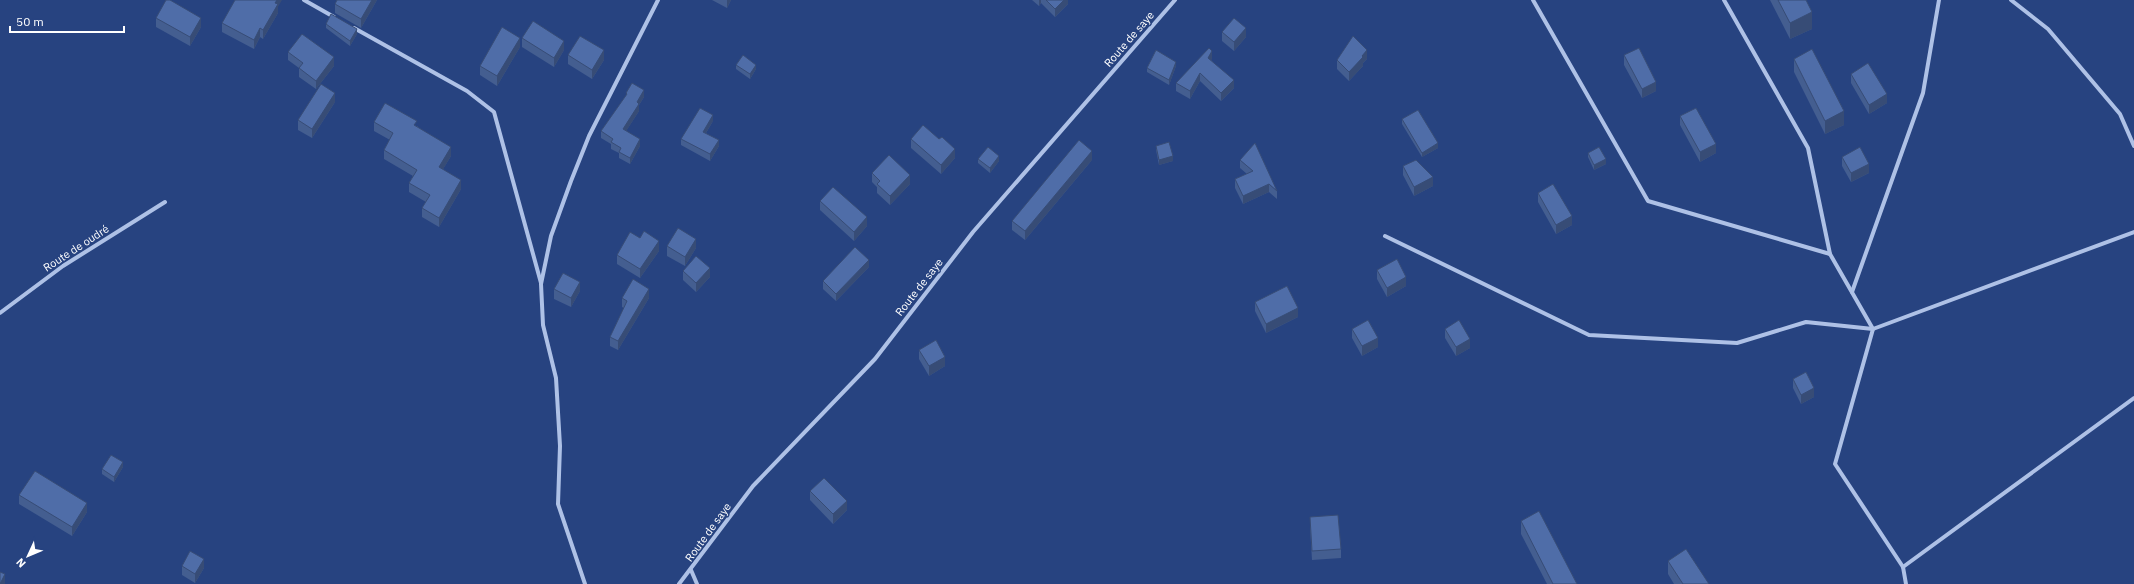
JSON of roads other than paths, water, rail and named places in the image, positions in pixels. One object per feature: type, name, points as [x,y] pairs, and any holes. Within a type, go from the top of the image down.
[{"type":"street","points":[[304,0],[342,21]]},
{"type":"street","points":[[541,284],[551,236],[586,144],[658,0]]},
{"type":"street","name":"Route de saye","points":[[679,584],[753,486],[875,359],[973,232],[1175,0]]},
{"type":"street","points":[[1533,0],[1648,200],[1830,254]]},
{"type":"street","points":[[1724,0],[1808,148],[1830,254],[1872,329],[1835,464],[1903,567],[1906,584]]},
{"type":"street","points":[[1852,292],[1923,93],[1940,0]]},
{"type":"street","points":[[2011,0],[2048,29],[2120,114],[2134,146]]},
{"type":"street","points":[[348,25],[467,91],[494,112],[526,235],[541,284],[543,325],[556,378],[560,446],[558,504],[585,584]]},
{"type":"street","name":"Route de oudré","points":[[0,313],[63,266],[165,202]]},
{"type":"street","points":[[1385,236],[1589,336],[1737,343],[1806,322],[1872,329],[2134,232]]},
{"type":"street","points":[[1903,567],[2134,398]]},
{"type":"street","points":[[691,570],[697,584]]}]
